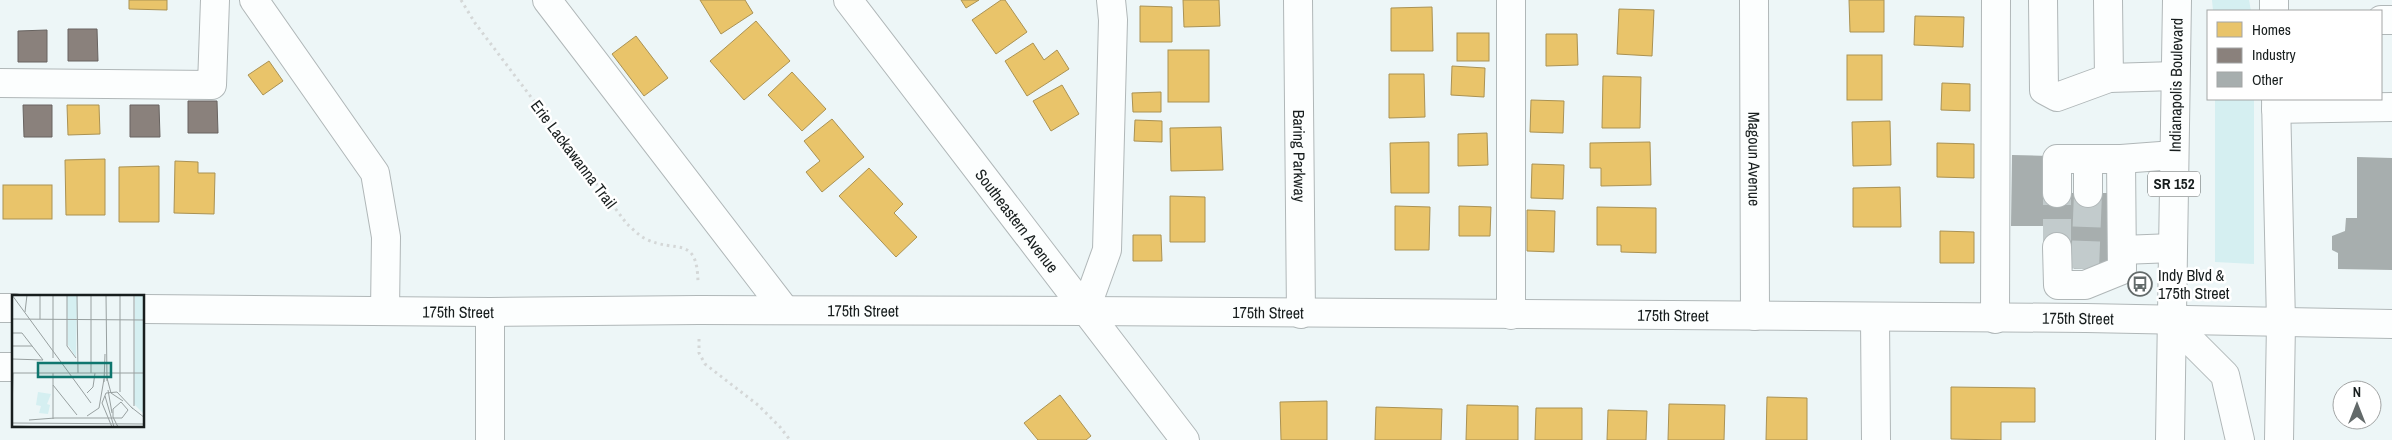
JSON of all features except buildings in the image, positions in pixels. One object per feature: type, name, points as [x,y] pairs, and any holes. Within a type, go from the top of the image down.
[{"type":"street","points":[[0,83],[212,85],[216,0]]},
{"type":"street","points":[[254,0],[375,173],[386,237],[385,311]]},
{"type":"street","points":[[547,0],[785,310]]},
{"type":"street","name":"Southeastern Avenue","points":[[848,0],[1185,440]]},
{"type":"street","points":[[1085,311],[1107,250],[1114,20],[1111,0]]},
{"type":"street","name":"Baring Parkway","points":[[1298,0],[1301,314]]},
{"type":"street","points":[[1511,0],[1511,315]]},
{"type":"street","name":"Magoun Avenue","points":[[1754,0],[1754,316]]},
{"type":"street","points":[[1995,319],[1996,0]]},
{"type":"street","points":[[2043,0],[2044,90],[2057,97],[2109,78],[2175,76]]},
{"type":"street","points":[[2108,0],[2109,78]]},
{"type":"street","name":"Indianapolis Boulevard","points":[[2170,440],[2177,0]]},
{"type":"street","points":[[2279,440],[2281,323],[2276,104],[2392,107]]},
{"type":"street","points":[[2057,193],[2057,159],[2120,159],[2174,155]]},
{"type":"street","points":[[2088,159],[2088,193]]},
{"type":"street","points":[[2057,247],[2058,285],[2085,277],[2122,270],[2120,159]]},
{"type":"street","points":[[2122,250],[2173,248]]},
{"type":"street","points":[[2085,277],[2086,318]]},
{"type":"street","name":"175th Street","points":[[145,309],[490,312],[785,310],[1085,311],[1995,319],[2086,318],[2392,324]]},
{"type":"street","points":[[490,312],[490,440]]},
{"type":"street","points":[[1875,318],[1876,440]]},
{"type":"street","points":[[2171,321],[2225,375],[2240,440]]},
{"type":"path","name":"Erie Lackawanna Trail","points":[[461,0],[475,23],[627,224],[645,239],[684,248],[694,255],[698,265],[698,282]]},
{"type":"path","points":[[699,342],[699,353],[705,364],[758,405],[790,440]]},
{"type":"shaded area","points":[[2212,0],[2249,0],[2251,10],[2213,10]]},
{"type":"shaded area","points":[[2215,100],[2254,100],[2254,264],[2215,262]]},
{"type":"tunnel","points":[[2057,193],[2057,247]]},
{"type":"tunnel","points":[[2085,269],[2088,193]]},
{"type":"place","name":"Indy Blvd & 175th Street","points":[[2140,284]]}]
